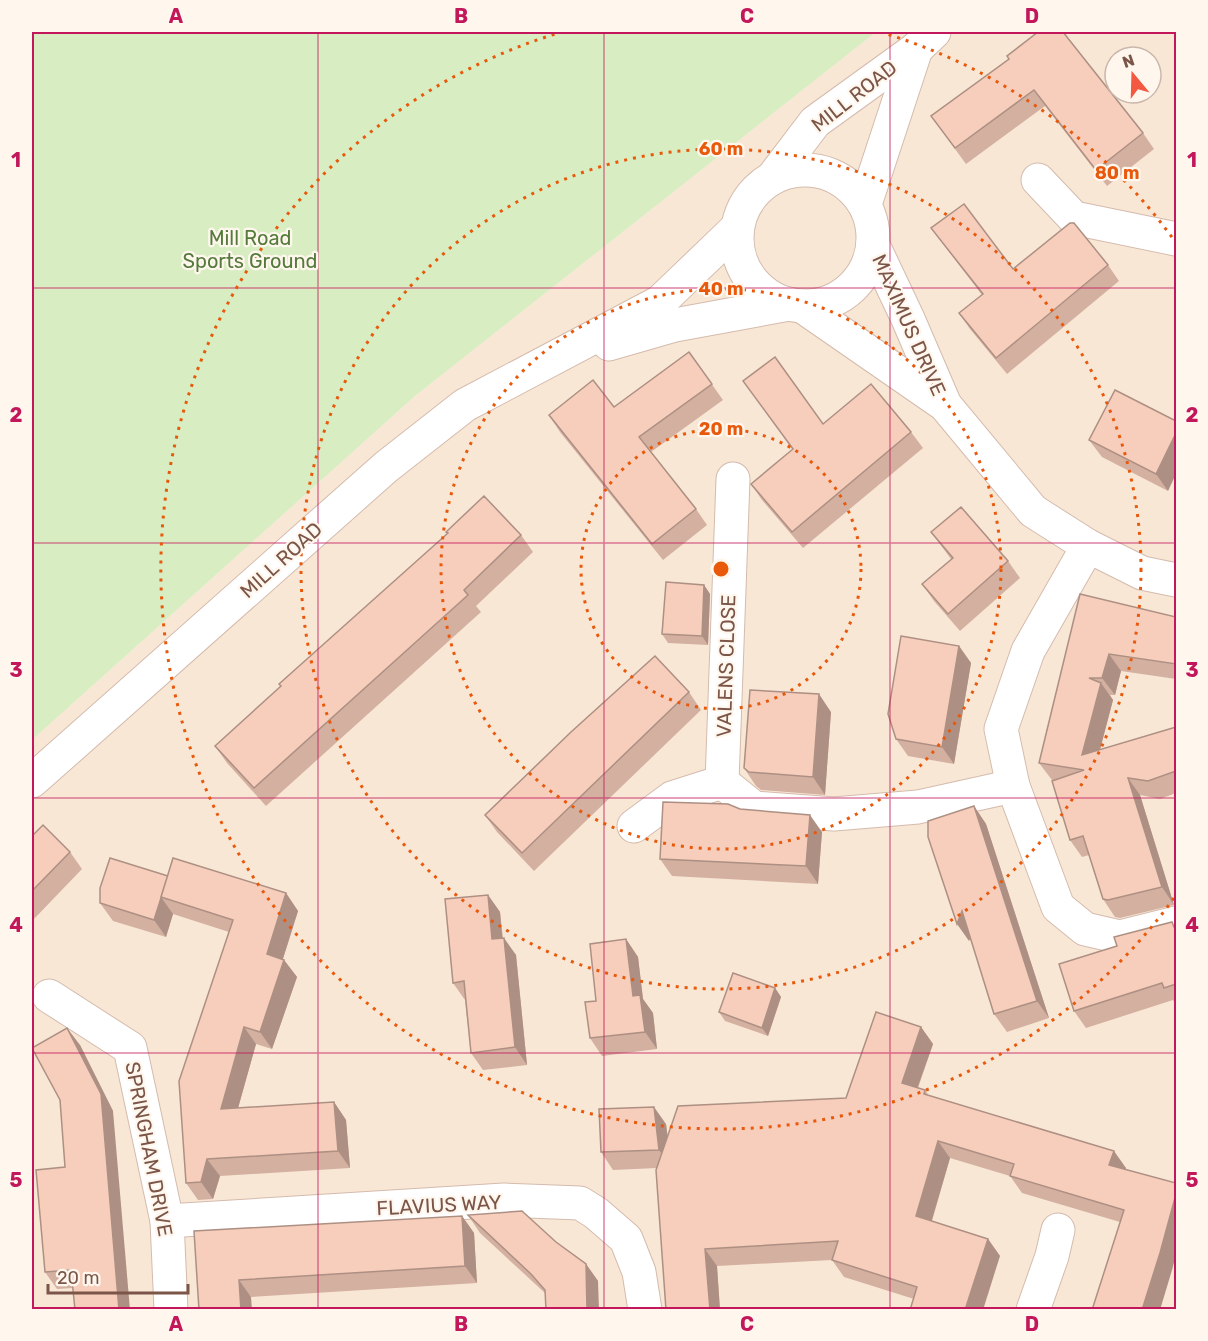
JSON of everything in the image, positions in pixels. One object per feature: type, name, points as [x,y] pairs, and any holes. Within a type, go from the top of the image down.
[{"type":"street","name":"MILL ROAD","points":[[774,176],[815,122],[925,40]]},
{"type":"street","name":"MILL ROAD","points":[[865,204],[925,40]]},
{"type":"street","points":[[796,170],[830,174],[850,186],[865,204],[873,227],[873,245],[866,268],[852,287],[832,300],[795,305],[767,295],[749,279],[743,269],[736,246],[736,229],[748,198],[774,176],[796,170]]},
{"type":"street","points":[[1038,180],[1074,218],[1176,239]]},
{"type":"street","name":"MILL ROAD","points":[[32,781],[386,467],[465,405],[660,302],[736,229]]},
{"type":"street","name":"MAXIMUS DRIVE","points":[[873,245],[945,405]]},
{"type":"street","name":"MILL ROAD","points":[[547,361],[675,325],[795,305]]},
{"type":"street","name":"MAXIMUS DRIVE","points":[[795,305],[945,405],[1034,511],[1088,546],[1142,573],[1176,580]]},
{"type":"street","name":"VALENS CLOSE","points":[[722,782],[733,478]]},
{"type":"street","points":[[1088,546],[1028,651],[1001,729],[1013,786],[1058,907],[1085,929],[1120,937],[1176,923]]},
{"type":"street","points":[[634,826],[672,798],[722,782],[754,808],[834,814],[918,807],[1013,786]]},
{"type":"street","name":"SPRINGHAM DRIVE","points":[[49,996],[130,1048],[167,1221],[171,1310]]},
{"type":"street","name":"FLAVIUS WAY","points":[[167,1221],[504,1200],[580,1203],[596,1213],[626,1239],[639,1272],[645,1310]]},
{"type":"street","points":[[1033,1310],[1052,1256],[1058,1230]]},
{"type":"shaded area","points":[[876,32],[1176,32],[1176,1309],[32,1309],[32,740],[415,396]]},
{"type":"green space","name":"Mill Road Sports Ground","points":[[32,32],[876,32],[415,396],[32,740]]},
{"type":"building","points":[[1038,32],[1063,32],[1103,82],[1103,105],[1121,105],[1143,133],[1096,170],[1034,90],[955,148],[931,116],[1009,59],[1007,56]]},
{"type":"building","points":[[964,204],[1013,269],[1070,223],[1074,223],[1108,265],[996,358],[959,313],[983,294],[931,228]]},
{"type":"building","points":[[689,352],[712,384],[639,437],[696,509],[652,544],[549,415],[593,380],[614,407]]},
{"type":"building","points":[[775,357],[823,424],[871,384],[911,432],[792,532],[751,484],[793,449],[743,381]]},
{"type":"building","points":[[1115,390],[1176,421],[1176,433],[1156,474],[1089,440]]},
{"type":"building","points":[[484,496],[521,535],[464,590],[468,595],[254,788],[215,746],[281,686],[279,684],[448,533],[446,532]]},
{"type":"building","points":[[961,507],[1008,561],[948,614],[922,584],[953,558],[931,532]]},
{"type":"building","points":[[666,582],[704,585],[702,636],[662,634]]},
{"type":"building","points":[[1080,594],[1176,617],[1176,664],[1109,654],[1102,678],[1089,678],[1101,683],[1082,755],[1176,727],[1176,771],[1148,781],[1128,778],[1162,887],[1108,900],[1103,899],[1083,836],[1070,840],[1052,781],[1084,770],[1039,763]]},
{"type":"building","points":[[901,636],[959,646],[942,747],[896,739],[888,714]]},
{"type":"building","points":[[655,656],[689,692],[522,853],[485,815],[571,732]]},
{"type":"building","points":[[750,690],[819,694],[813,777],[749,772],[744,768]]},
{"type":"building","points":[[663,802],[728,804],[740,809],[810,815],[806,866],[660,859]]},
{"type":"building","points":[[974,806],[1037,1001],[994,1014],[962,911],[957,924],[928,837],[928,821]]},
{"type":"building","points":[[43,825],[70,852],[32,891],[32,836]]},
{"type":"building","points":[[110,858],[168,876],[154,920],[100,903],[100,888]]},
{"type":"building","points":[[173,858],[286,893],[267,954],[284,960],[260,1032],[244,1027],[221,1109],[334,1102],[338,1151],[207,1159],[201,1182],[186,1183],[179,1081],[233,920],[161,897]]},
{"type":"building","points":[[488,895],[492,939],[504,938],[515,1047],[471,1053],[464,981],[453,983],[445,899]]},
{"type":"building","points":[[1172,922],[1174,927],[1176,926],[1176,984],[1164,988],[1162,983],[1074,1011],[1059,964],[1117,946],[1114,937]]},
{"type":"building","points":[[626,939],[633,996],[640,995],[645,1032],[590,1038],[585,1002],[596,1001],[590,944]]},
{"type":"building","points":[[733,973],[775,988],[762,1028],[719,1012]]},
{"type":"building","points":[[876,1012],[921,1027],[902,1083],[925,1090],[924,1094],[1114,1151],[1109,1165],[1176,1183],[1176,1194],[1142,1310],[1092,1310],[1124,1210],[1010,1176],[1014,1164],[938,1141],[916,1216],[988,1239],[965,1310],[910,1310],[917,1287],[832,1260],[838,1241],[705,1249],[710,1310],[666,1310],[656,1170],[678,1106],[846,1098]]},
{"type":"building","points":[[67,1028],[101,1094],[119,1310],[75,1310],[71,1270],[45,1272],[36,1170],[65,1167],[60,1100],[32,1048]]},
{"type":"building","points":[[654,1107],[659,1150],[601,1152],[599,1109]]},
{"type":"building","points":[[522,1211],[556,1242],[586,1264],[587,1310],[546,1310],[545,1290],[468,1215]]},
{"type":"building","points":[[462,1216],[465,1266],[239,1280],[241,1310],[199,1310],[194,1231]]}]
